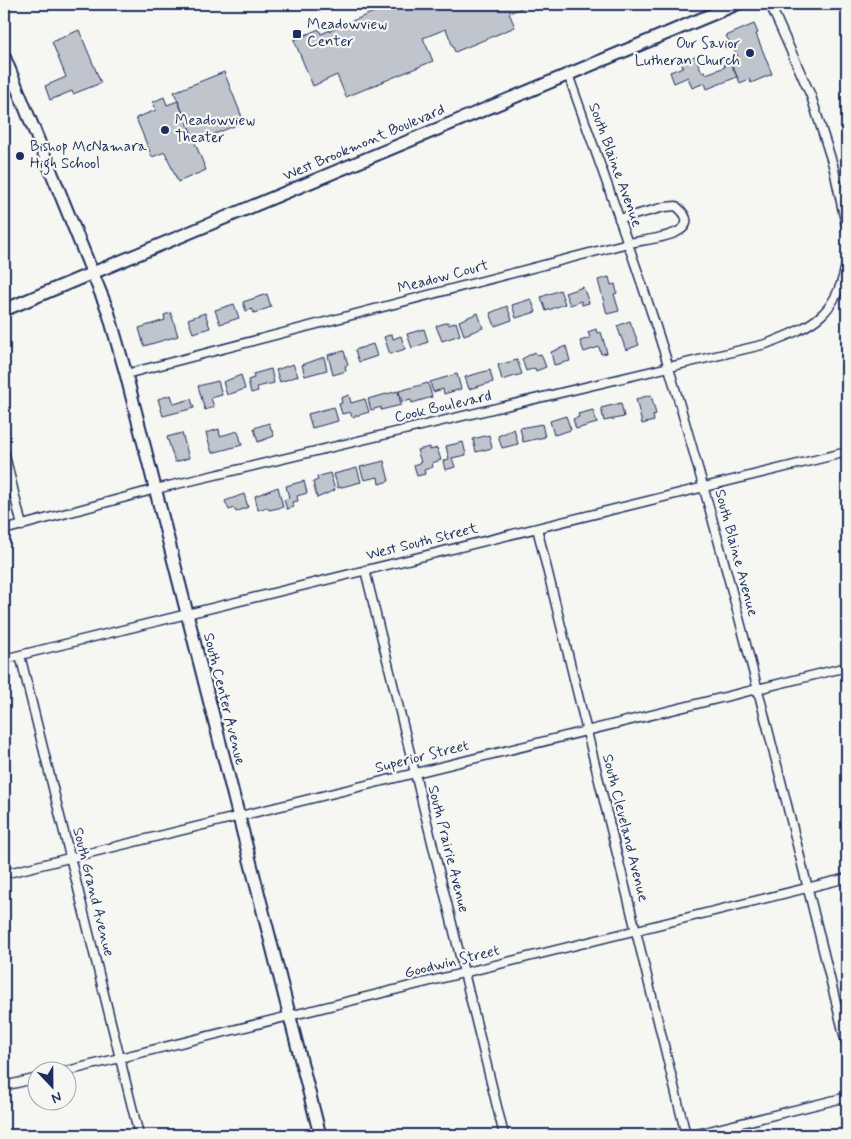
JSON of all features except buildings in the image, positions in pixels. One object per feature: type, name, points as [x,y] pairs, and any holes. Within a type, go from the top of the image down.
[{"type":"main road","name":"West Brookmont Boulevard","points":[[4,310],[737,4]]},
{"type":"main road","name":"South Center Avenue","points":[[4,56],[108,311],[156,489],[320,1135]]},
{"type":"street","points":[[770,4],[811,96],[833,164],[847,230]]},
{"type":"street","name":"South Blaine Avenue","points":[[568,74],[628,243],[669,368],[704,486],[759,689],[847,1047]]},
{"type":"street","name":"Meadow Court","points":[[126,374],[628,243],[670,236],[680,231],[685,225],[686,219],[682,210],[676,206],[665,207],[620,219]]},
{"type":"street","name":"Cook Boulevard","points":[[4,530],[156,489],[766,344],[794,333],[819,319],[837,299],[847,259]]},
{"type":"street","points":[[4,451],[22,526]]},
{"type":"street","name":"West South Street","points":[[4,659],[847,452]]},
{"type":"street","name":"South Cleveland Avenue","points":[[537,528],[686,1135]]},
{"type":"street","name":"South Prairie Avenue","points":[[365,570],[504,1135]]},
{"type":"street","name":"South Grand Avenue","points":[[20,655],[138,1135]]},
{"type":"street","name":"Superior Street","points":[[4,874],[847,667]]},
{"type":"street","name":"Goodwin Street","points":[[78,1068],[847,878]]},
{"type":"street","points":[[4,1086],[28,1080]]},
{"type":"street","points":[[693,1135],[847,1098]]},
{"type":"place","name":"Meadowview Center","points":[[297,34]]},
{"type":"place","name":"Our Savior Lutheran Church","points":[[750,53]]},
{"type":"place","name":"Meadowview Theater","points":[[165,130]]},
{"type":"place","name":"Bishop McNamara High School","points":[[20,156]]}]
